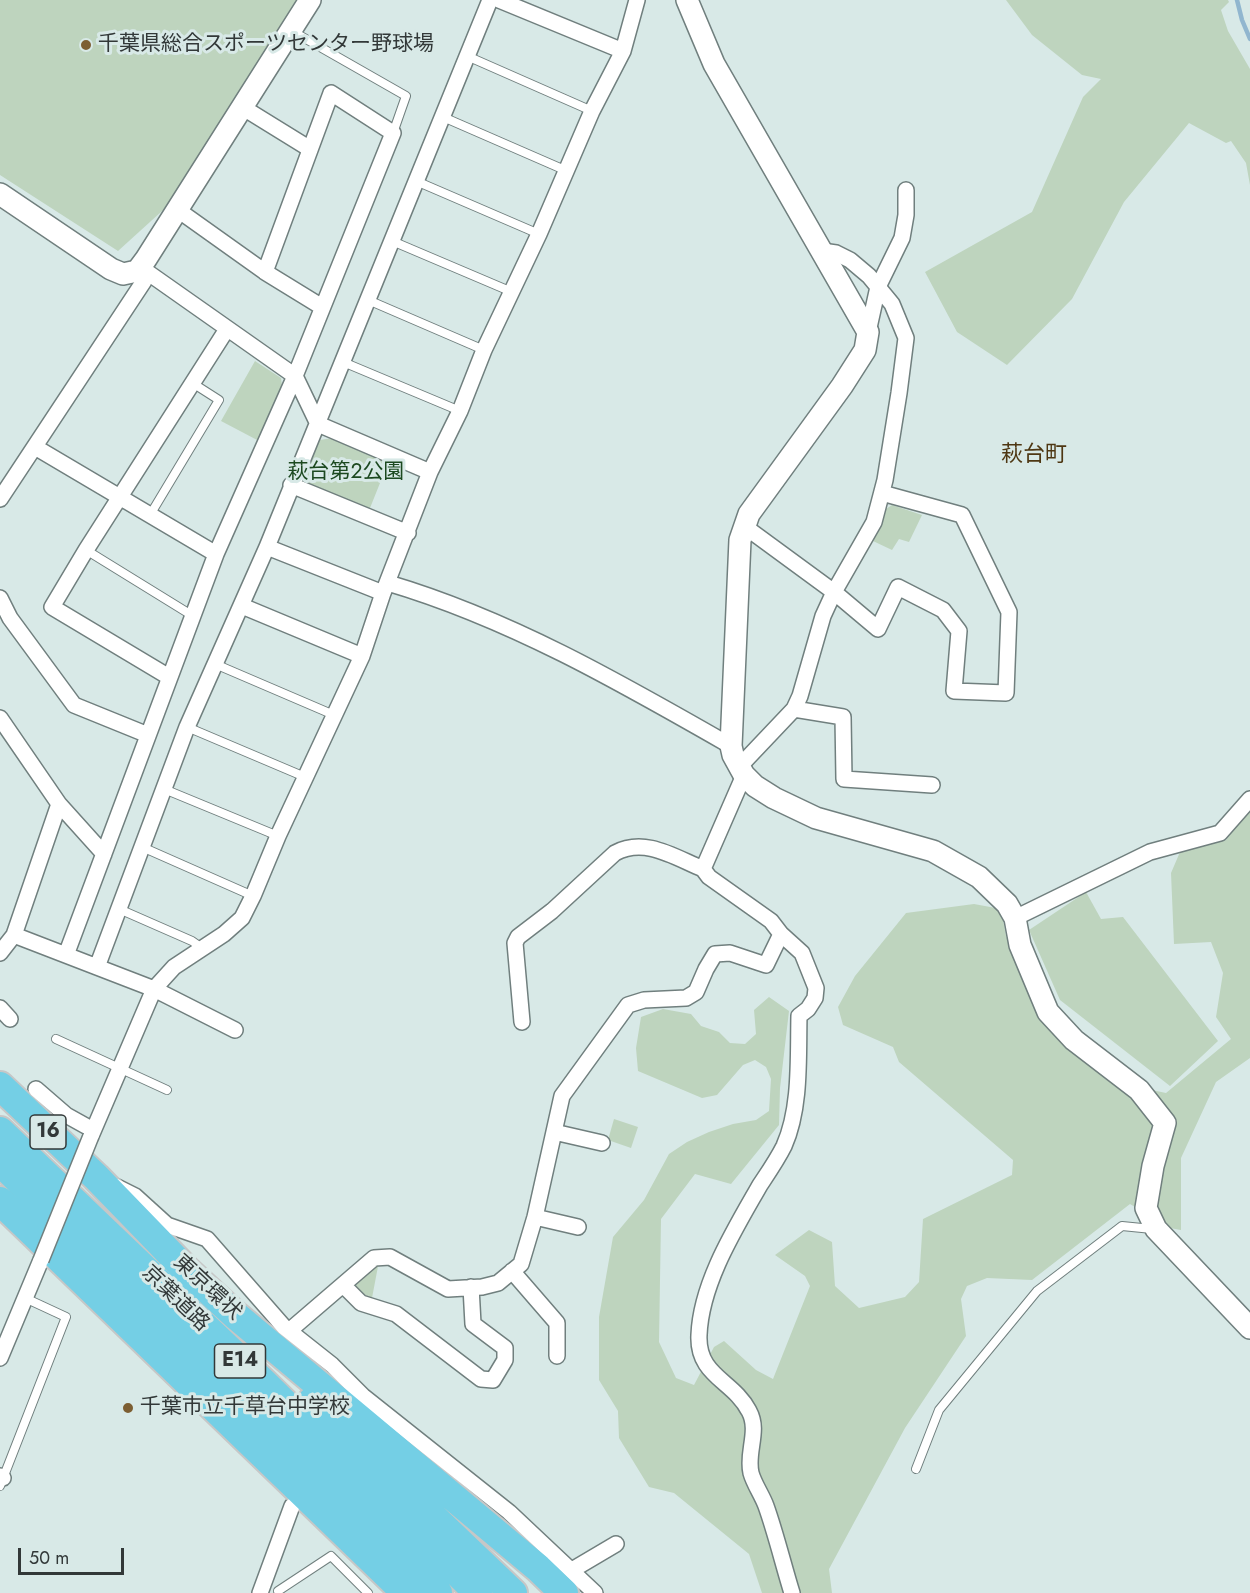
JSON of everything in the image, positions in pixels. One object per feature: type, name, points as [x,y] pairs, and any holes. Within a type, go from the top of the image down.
[{"type":"highway","name":"東京環状","points":[[0,1086],[96,1177],[186,1270],[235,1315],[538,1568],[568,1582]]},
{"type":"highway","name":"京葉道路","points":[[0,1131],[265,1384],[478,1593]]},
{"type":"highway","name":"京葉道路","points":[[0,1162],[248,1403],[438,1593]]},
{"type":"highway","points":[[0,1201],[406,1593]]},
{"type":"highway","points":[[143,1225],[153,1246],[513,1593]]},
{"type":"street","points":[[0,194],[111,269],[123,274],[137,272],[310,0]]},
{"type":"street","points":[[97,967],[188,727],[267,547],[490,0]]},
{"type":"street","points":[[499,0],[623,51]]},
{"type":"street","points":[[0,1358],[5,1330],[25,1298],[153,989],[174,967],[224,934],[242,918],[253,896],[278,836],[362,656],[430,472],[460,411],[484,350],[539,234],[592,111],[623,51],[637,0]]},
{"type":"street","points":[[687,0],[714,64],[868,332]]},
{"type":"street","points":[[66,955],[216,554],[295,376],[393,133],[331,93],[265,272]]},
{"type":"street","points":[[242,107],[310,149]]},
{"type":"street","points":[[906,190],[906,215],[902,238],[878,287],[865,350],[842,386],[749,514],[744,526],[740,540],[731,746],[742,771],[755,786],[774,798],[816,818],[933,851],[979,877],[1007,904],[1015,918],[1020,945],[1048,1012],[1074,1040],[1139,1090],[1165,1123],[1153,1166],[1146,1208],[1156,1229],[1250,1329]]},
{"type":"street","points":[[178,210],[265,272],[322,307]]},
{"type":"street","points":[[703,869],[742,771],[794,709],[800,696],[823,616],[874,522],[882,494],[906,338],[891,304],[878,287],[850,260],[836,253],[822,251]]},
{"type":"street","points":[[140,267],[295,376],[318,424],[430,472]]},
{"type":"street","points":[[0,499],[144,281],[140,267]]},
{"type":"street","points":[[169,677],[52,607],[227,330]]},
{"type":"street","points":[[35,447],[216,554]]},
{"type":"street","points":[[291,485],[408,533]]},
{"type":"street","points":[[744,526],[834,592],[878,629],[898,586],[943,610],[959,631],[954,691],[1006,693],[1008,612],[962,515],[882,494]]},
{"type":"street","points":[[267,547],[386,588],[433,596],[509,629],[634,691],[731,746]]},
{"type":"street","points":[[0,598],[10,618],[74,705],[148,735]]},
{"type":"street","points":[[242,606],[362,656]]},
{"type":"street","points":[[794,709],[843,717],[844,779],[932,785]]},
{"type":"street","points":[[0,718],[58,804],[104,854]]},
{"type":"street","points":[[1015,918],[1150,852],[1220,833],[1250,799]]},
{"type":"street","points":[[0,953],[14,935],[58,804]]},
{"type":"street","points":[[522,1022],[515,943],[615,853],[625,848],[638,845],[648,847],[703,869],[709,877],[771,921],[781,934],[802,953],[816,988],[815,998],[808,1010],[799,1017],[792,1121],[784,1146],[751,1201],[714,1271],[700,1317],[698,1337],[700,1355],[705,1364],[749,1411],[755,1429],[751,1450],[751,1473],[766,1507],[792,1593]]},
{"type":"street","points":[[289,1331],[374,1258],[390,1257],[448,1288],[498,1283],[521,1264],[535,1217],[562,1096],[628,1005],[645,1000],[687,998],[696,992],[715,954],[730,953],[765,965],[781,934]]},
{"type":"street","points":[[14,935],[153,989],[235,1030]]},
{"type":"street","points":[[36,1089],[66,1115],[92,1133]]},
{"type":"street","points":[[554,1132],[602,1143]]},
{"type":"street","points":[[96,1177],[135,1196],[167,1225],[207,1239],[256,1297],[289,1331],[332,1365],[363,1396],[509,1512],[568,1582],[595,1593]]},
{"type":"street","points":[[535,1217],[578,1227]]},
{"type":"street","points":[[512,1271],[557,1323],[557,1356]]},
{"type":"street","points":[[343,1285],[361,1303],[396,1314],[481,1379],[493,1380],[506,1360],[506,1348],[473,1324],[471,1287]]},
{"type":"street","points":[[260,1593],[292,1506]]},
{"type":"street","points":[[568,1582],[616,1544]]},
{"type":"lane","points":[[291,30],[405,96],[393,133]]},
{"type":"lane","points":[[467,56],[592,111]]},
{"type":"lane","points":[[443,117],[567,171]]},
{"type":"lane","points":[[416,181],[539,234]]},
{"type":"lane","points":[[392,241],[512,292]]},
{"type":"lane","points":[[368,300],[484,350]]},
{"type":"lane","points":[[343,362],[460,411]]},
{"type":"lane","points":[[150,515],[219,400],[194,384]]},
{"type":"lane","points":[[86,550],[193,616]]},
{"type":"lane","points":[[215,664],[334,715]]},
{"type":"lane","points":[[188,727],[305,777]]},
{"type":"lane","points":[[164,789],[278,836]]},
{"type":"lane","points":[[142,847],[253,896]]},
{"type":"lane","points":[[119,909],[192,941],[202,948]]},
{"type":"lane","points":[[56,1039],[166,1090]]},
{"type":"lane","points":[[916,1469],[939,1410],[1037,1291],[1122,1226],[1156,1229]]},
{"type":"lane","points":[[1,1480],[66,1317],[25,1298]]},
{"type":"lane","points":[[278,1591],[331,1556],[368,1593]]},
{"type":"green space","points":[[0,0],[301,0],[172,202],[118,251],[0,175]]},
{"type":"green space","points":[[1006,0],[1228,0],[1229,2],[1221,10],[1228,31],[1250,69],[1250,185],[1246,163],[1231,141],[1226,143],[1189,123],[1124,202],[1072,299],[1007,365],[957,332],[925,272],[1032,212],[1083,97],[1101,79],[1082,75],[1032,35]]},
{"type":"green space","points":[[255,361],[281,378],[282,386],[259,441],[221,421]]},
{"type":"green space","name":"萩台第2公園","points":[[332,438],[390,458],[368,513],[301,485],[320,440]]},
{"type":"green space","points":[[892,505],[922,515],[909,542],[899,539],[892,550],[873,541],[886,509]]},
{"type":"green space","points":[[1250,808],[1250,1058],[1216,1082],[1181,1158],[1181,1230],[1170,1228],[1130,1204],[1032,1280],[987,1278],[967,1286],[961,1299],[966,1336],[905,1428],[829,1569],[832,1593],[762,1593],[749,1554],[674,1493],[649,1487],[619,1438],[618,1411],[599,1380],[599,1317],[613,1237],[644,1200],[669,1154],[687,1142],[709,1132],[733,1124],[756,1120],[769,1111],[771,1079],[766,1067],[755,1060],[743,1065],[717,1095],[702,1098],[638,1071],[636,1048],[641,1017],[663,1009],[691,1014],[701,1026],[719,1032],[730,1043],[745,1044],[756,1034],[754,1010],[769,997],[789,1011],[780,1088],[779,1125],[731,1184],[695,1174],[661,1219],[659,1342],[676,1378],[694,1385],[714,1347],[724,1341],[756,1370],[773,1379],[810,1286],[805,1276],[775,1255],[809,1230],[832,1242],[835,1286],[859,1308],[905,1297],[919,1282],[923,1219],[1012,1175],[1013,1160],[899,1062],[893,1047],[843,1025],[838,1007],[855,976],[906,913],[974,904],[1001,909],[1006,936],[1032,995],[1114,1082],[1166,1093],[1231,1039],[1216,1017],[1223,973],[1211,942],[1174,944],[1171,873],[1180,852],[1226,840]]},
{"type":"green space","points":[[1086,892],[1101,919],[1123,917],[1218,1041],[1170,1086],[1060,1000],[1029,930]]},
{"type":"green space","points":[[614,1119],[638,1127],[631,1148],[608,1140]]},
{"type":"green space","points":[[379,1261],[372,1298],[359,1293],[350,1281]]},
{"type":"waterway","points":[[1237,0],[1250,39]]},
{"type":"place","name":"千葉県総合スポーツセンター野球場","points":[[86,45]]},
{"type":"place","name":"千葉市立千草台中学校","points":[[128,1408]]},
{"type":"district","name":"萩台町","points":[[1034,456]]}]
